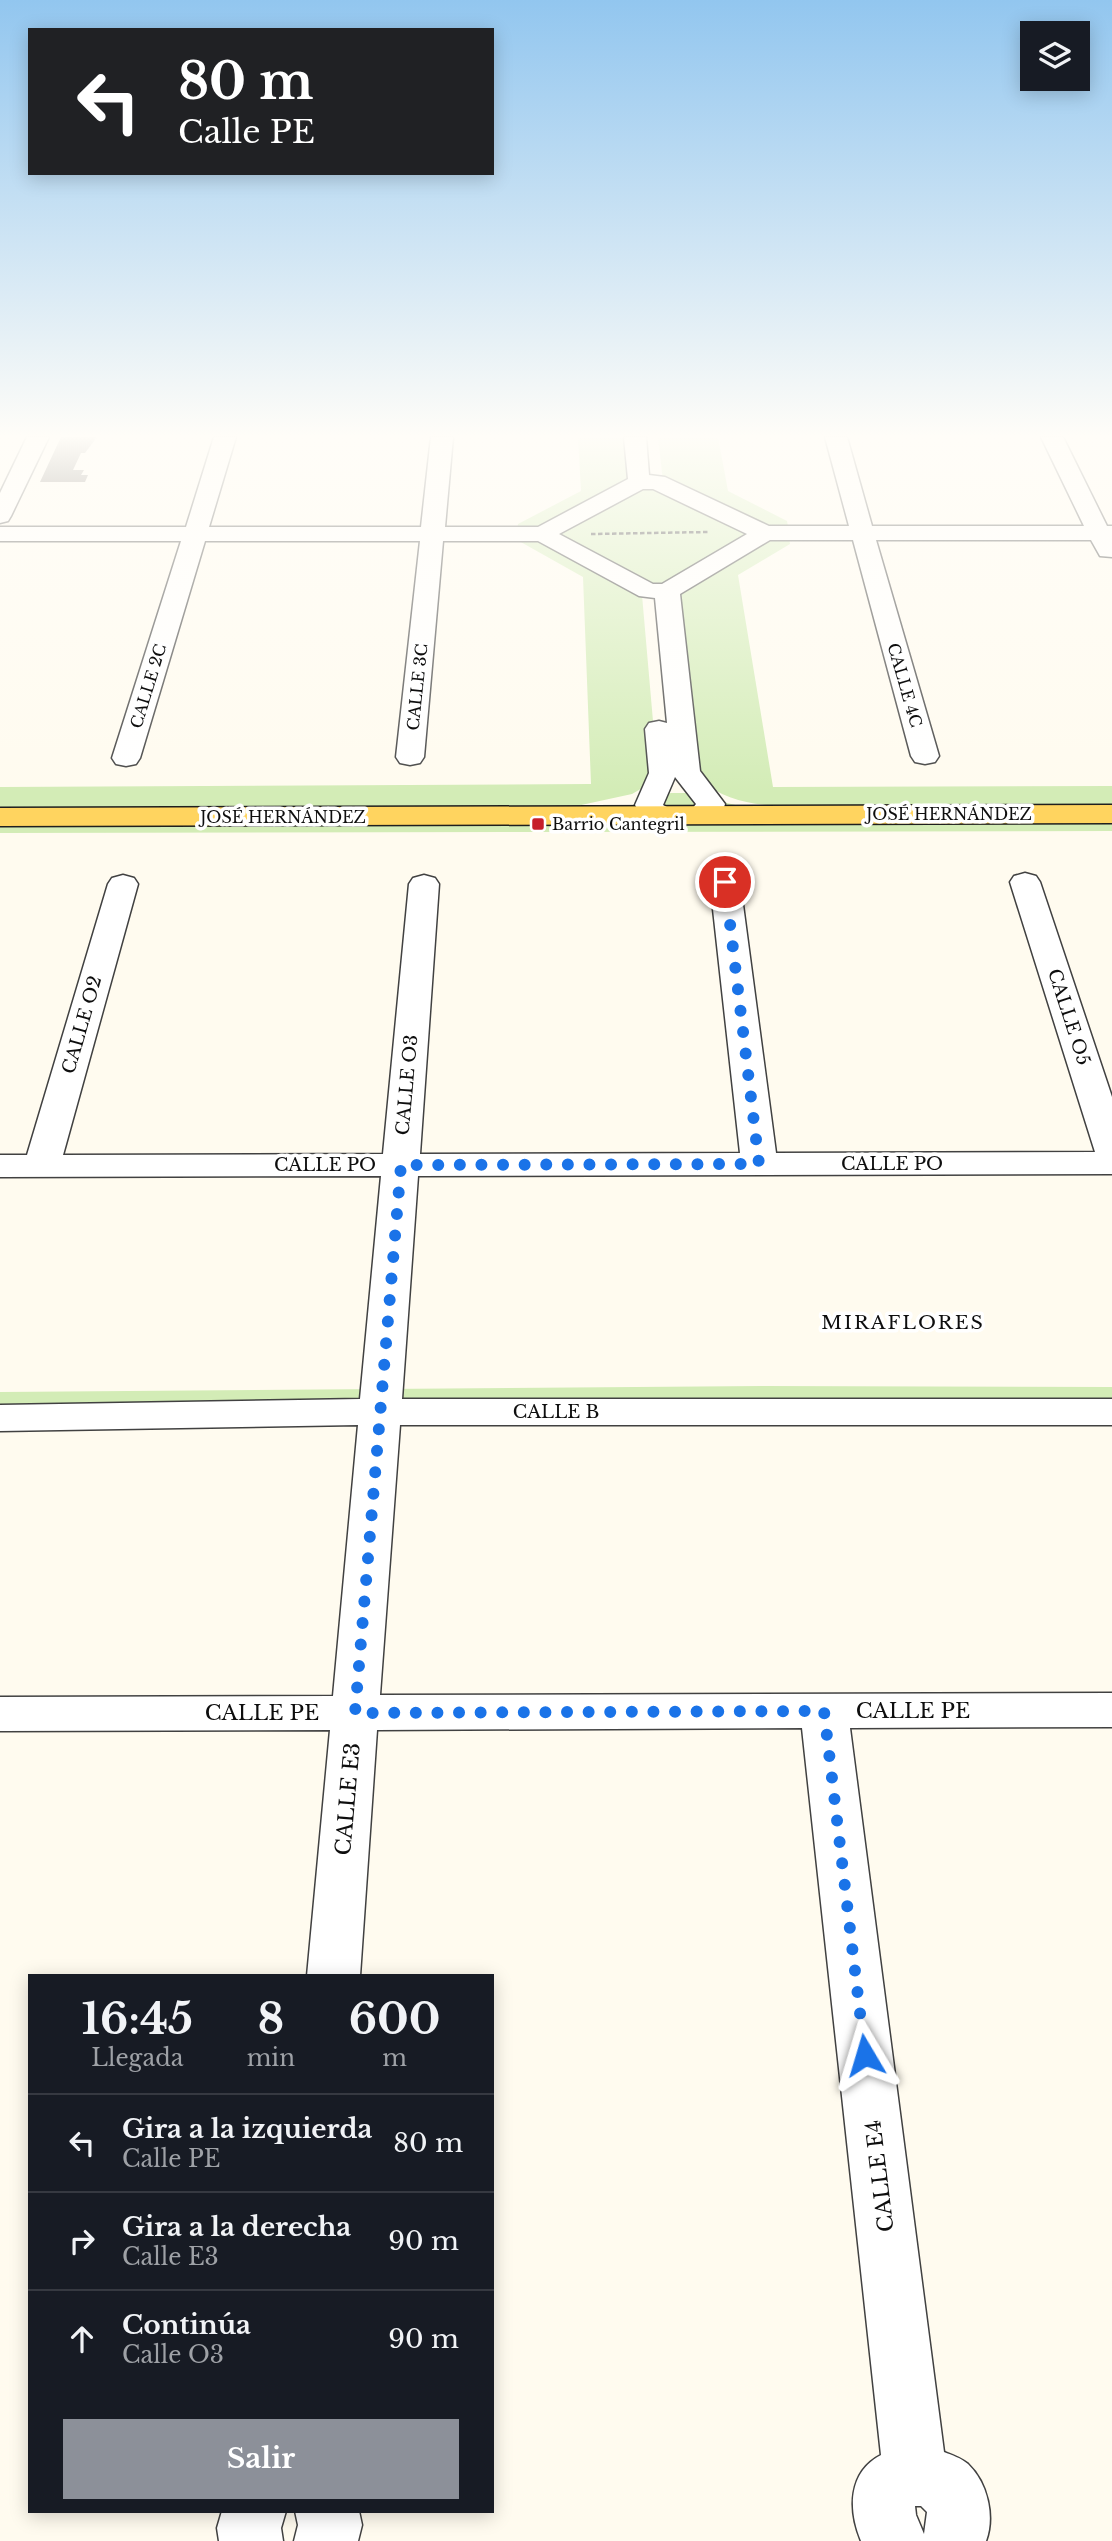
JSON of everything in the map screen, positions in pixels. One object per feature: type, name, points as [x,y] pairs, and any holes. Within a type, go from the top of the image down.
[{"type":"main road","name":"JOSÉ HERNÁNDEZ","points":[[0,817],[566,816],[704,807],[787,815],[1112,814]]},
{"type":"street","name":"CALLE 2C","points":[[126,758],[188,556]]},
{"type":"street","name":"CALLE 3C","points":[[410,757],[430,556]]},
{"type":"street","points":[[586,556],[657,591]]},
{"type":"street","points":[[657,591],[723,556]]},
{"type":"street","name":"CALLE 4C","points":[[869,556],[925,756]]},
{"type":"street","points":[[657,591],[686,772],[704,807]]},
{"type":"street","points":[[657,591],[663,773],[657,808]]},
{"type":"street","points":[[725,882],[759,1164]]},
{"type":"street","name":"CALLE O5","points":[[1025,882],[1112,1152]]},
{"type":"street","name":"CALLE O2","points":[[42,1166],[123,884]]},
{"type":"street","name":"CALLE O3","points":[[381,1400],[424,884]]},
{"type":"street","name":"CALLE PO","points":[[0,1166],[1112,1163]]},
{"type":"street","name":"CALLE B","points":[[0,1418],[381,1400],[1112,1387]]},
{"type":"street","name":"CALLE B","points":[[0,1392],[1112,1412]]},
{"type":"street","name":"CALLE E3","points":[[333,1974],[381,1400]]},
{"type":"street","name":"CALLE PE","points":[[0,1714],[1112,1710]]},
{"type":"street","name":"CALLE E4","points":[[824,1711],[915,2475]]},
{"type":"street","points":[[895,2541],[881,2516],[882,2500],[889,2487],[900,2479],[915,2475],[931,2477],[956,2497],[961,2513],[961,2527],[954,2541]]},
{"type":"street","points":[[251,2541],[249,2528],[253,2513]]},
{"type":"street","points":[[326,2541],[330,2525],[327,2513]]},
{"type":"green space","points":[[545,556],[570,556],[642,595],[657,767],[644,787],[632,794],[572,807],[0,810],[0,787],[591,784],[583,577]]},
{"type":"green space","points":[[593,556],[714,556],[665,585],[650,586]]},
{"type":"green space","points":[[738,556],[771,556],[738,575],[773,787],[1112,786],[1112,807],[782,806],[749,803],[718,792],[700,779],[679,590]]},
{"type":"green space","points":[[671,793],[686,793],[760,811],[1112,814],[1112,831],[0,833],[0,817],[620,809]]},
{"type":"green space","points":[[763,1386],[1112,1387],[1112,1412],[0,1418],[0,1392]]},
{"type":"place","name":"Barrio Cantegril","points":[[538,824]]},
{"type":"district","name":"MIRAFLORES","points":[[903,1322]]},
{"type":"route","points":[[725,882],[759,1164],[401,1165],[355,1713],[824,1711],[865,2055]]}]
